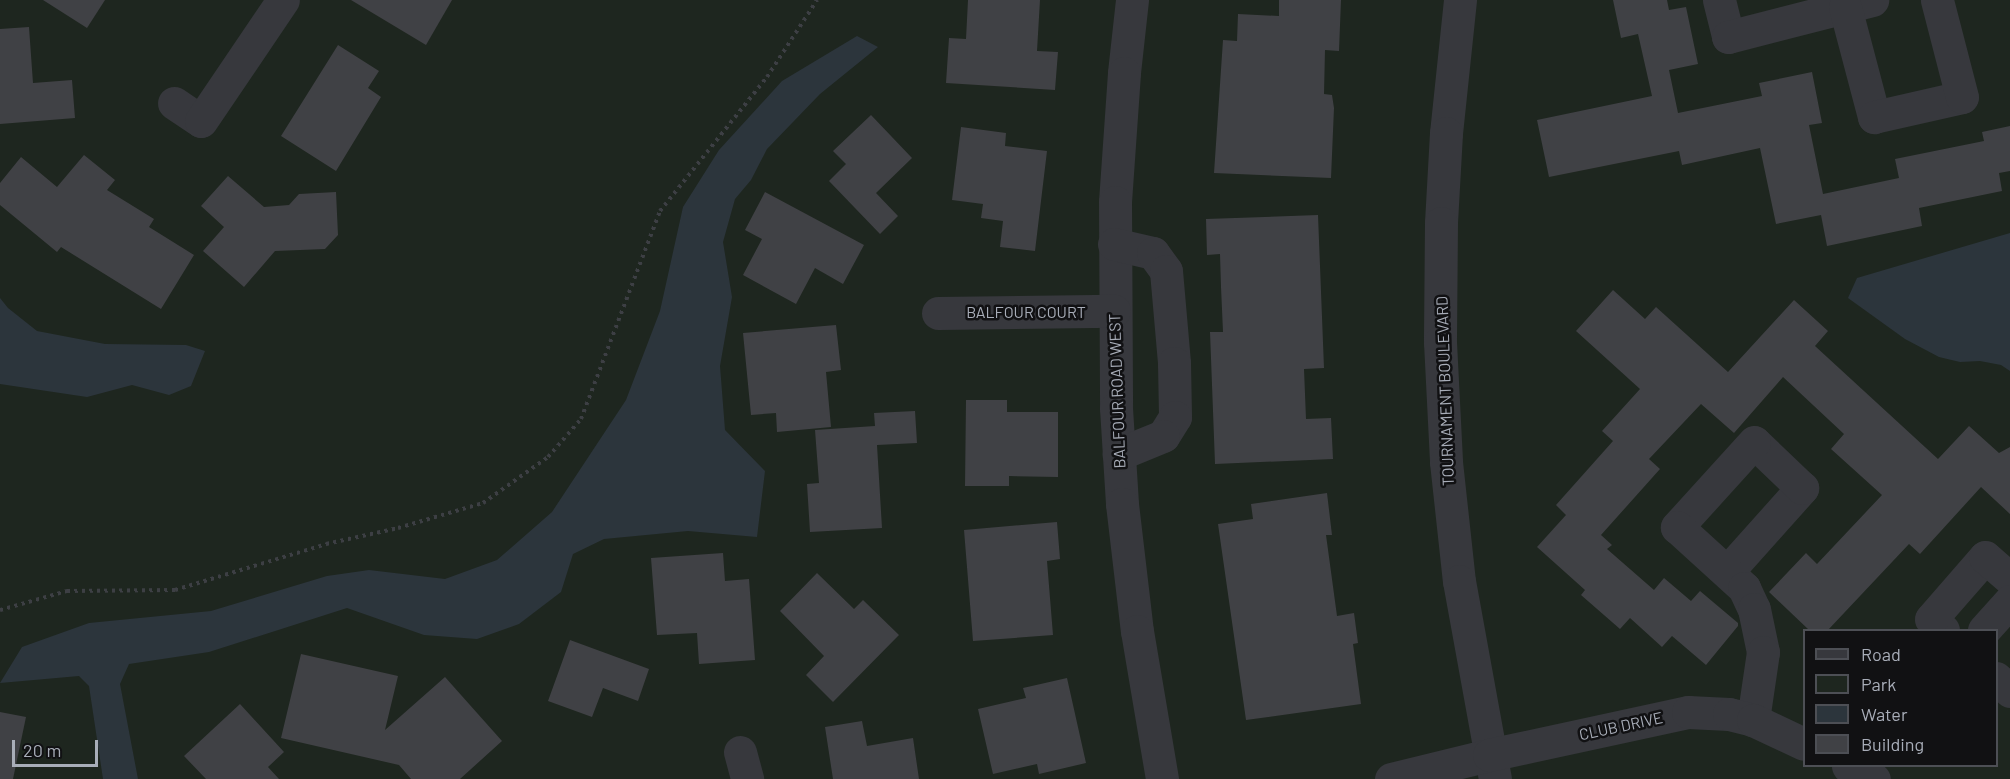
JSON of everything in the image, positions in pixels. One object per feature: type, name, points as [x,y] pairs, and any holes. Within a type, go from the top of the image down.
[{"type":"street","points":[[174,103],[201,121],[283,0]]},
{"type":"street","name":"BALFOUR ROAD WEST","points":[[1132,0],[1124,73],[1114,244],[1119,454],[1137,631],[1162,779]]},
{"type":"street","name":"TOURNAMENT BOULEVARD","points":[[1460,0],[1446,133],[1441,223],[1440,342],[1446,462],[1459,581],[1492,767]]},
{"type":"street","points":[[1719,0],[1728,37],[1794,10],[1858,4],[1874,117],[1962,97],[1936,0]]},
{"type":"street","points":[[1114,244],[1153,253],[1166,271],[1175,417],[1163,436],[1119,454]]},
{"type":"street","name":"BALFOUR COURT","points":[[938,313],[1114,311]]},
{"type":"street","points":[[1727,572],[1802,488],[1754,442],[1677,527],[1744,588],[1760,630],[1763,652],[1754,720]]},
{"type":"street","points":[[1937,625],[1985,557],[2010,579]]},
{"type":"street","points":[[1985,629],[2010,601]]},
{"type":"street","points":[[1998,680],[2010,691]]},
{"type":"street","name":"CLUB DRIVE","points":[[1391,779],[1492,767],[1688,712],[1708,712],[1754,720],[1803,744]]},
{"type":"street","points":[[1852,767],[1874,779]]},
{"type":"path","points":[[0,610],[67,591],[175,590],[326,544],[398,528],[483,503],[548,457],[581,419],[660,211],[767,77],[817,0]]},
{"type":"green space","points":[[0,0],[2010,0],[2010,779],[0,779]]},
{"type":"water","points":[[857,36],[878,47],[820,94],[767,149],[751,180],[735,199],[723,242],[732,297],[720,366],[725,430],[765,471],[757,537],[688,531],[604,539],[573,554],[561,592],[519,624],[477,639],[424,635],[347,608],[209,652],[129,664],[120,684],[138,779],[103,779],[89,686],[79,676],[0,683],[22,647],[89,623],[211,611],[327,576],[369,570],[445,579],[497,560],[552,512],[626,400],[660,311],[683,207],[719,150],[782,81]]},
{"type":"water","points":[[2010,233],[2010,371],[2001,365],[1980,361],[1960,362],[1939,357],[1905,339],[1848,298],[1857,278]]},
{"type":"water","points":[[0,298],[8,308],[37,331],[105,344],[186,345],[205,351],[191,386],[169,395],[132,385],[87,397],[0,384]]},
{"type":"building","points":[[43,0],[105,0],[87,28]]},
{"type":"building","points":[[351,0],[452,0],[426,45]]},
{"type":"building","points":[[968,0],[1040,0],[1037,51],[1058,52],[1055,90],[946,83],[949,38],[966,39]]},
{"type":"building","points":[[1279,0],[1341,0],[1339,51],[1325,50],[1324,94],[1332,95],[1334,108],[1331,178],[1214,173],[1223,40],[1237,41],[1238,14],[1279,16]]},
{"type":"building","points":[[1613,0],[1667,0],[1669,10],[1686,7],[1698,64],[1669,70],[1678,113],[1762,96],[1759,83],[1812,72],[1822,123],[1809,125],[1823,194],[1899,178],[1895,159],[1984,141],[1982,132],[2010,126],[2010,171],[1999,173],[2002,191],[1919,208],[1922,226],[1827,246],[1821,215],[1776,224],[1760,148],[1682,165],[1679,151],[1549,177],[1537,120],[1652,96],[1638,34],[1621,38]]},
{"type":"building","points":[[29,27],[33,83],[72,80],[75,118],[0,124],[0,29]]},
{"type":"building","points":[[338,45],[379,71],[368,88],[381,97],[336,171],[281,136]]},
{"type":"building","points":[[871,115],[912,158],[876,193],[898,216],[880,234],[829,181],[846,164],[833,151]]},
{"type":"building","points":[[961,127],[1006,133],[1005,146],[1047,151],[1035,251],[1000,247],[1003,221],[981,218],[983,204],[952,200]]},
{"type":"building","points":[[84,155],[115,180],[107,190],[154,219],[149,227],[194,255],[161,309],[61,247],[57,252],[0,205],[0,183],[21,157],[57,187]]},
{"type":"building","points":[[228,176],[264,207],[289,205],[299,194],[336,192],[338,235],[325,249],[275,251],[244,287],[203,251],[224,227],[201,206]]},
{"type":"building","points":[[765,192],[864,245],[843,284],[815,268],[796,304],[743,275],[762,239],[745,230]]},
{"type":"building","points":[[1318,215],[1324,368],[1304,369],[1306,419],[1331,418],[1333,459],[1215,464],[1210,332],[1223,332],[1220,254],[1207,255],[1206,219]]},
{"type":"building","points":[[1613,290],[1645,319],[1656,307],[1728,372],[1794,300],[1828,331],[1815,346],[1938,459],[1969,426],[1999,453],[2010,447],[2010,514],[1981,487],[1920,554],[1909,544],[1829,629],[1808,629],[1769,592],[1806,553],[1817,564],[1882,495],[1831,449],[1844,434],[1783,377],[1734,433],[1701,404],[1649,459],[1660,469],[1601,535],[1612,545],[1607,549],[1654,590],[1664,578],[1691,601],[1700,591],[1738,623],[1738,626],[1706,665],[1672,636],[1662,647],[1630,618],[1620,629],[1581,595],[1585,590],[1537,547],[1566,515],[1556,505],[1613,441],[1602,431],[1640,389],[1576,331]]},
{"type":"building","points":[[836,325],[841,370],[826,372],[831,427],[777,432],[776,413],[751,415],[743,333]]},
{"type":"building","points":[[966,400],[1007,400],[1007,412],[1058,412],[1058,477],[1009,476],[1009,486],[965,486]]},
{"type":"building","points":[[915,411],[917,443],[877,445],[882,528],[810,532],[807,484],[819,483],[815,430],[875,426],[874,413]]},
{"type":"building","points":[[1327,493],[1332,535],[1326,535],[1337,616],[1354,613],[1358,643],[1353,644],[1361,704],[1246,720],[1218,524],[1253,519],[1251,504]]},
{"type":"building","points":[[1057,522],[1060,559],[1047,561],[1053,635],[973,641],[964,530]]},
{"type":"building","points":[[723,553],[725,581],[749,579],[755,660],[699,664],[697,633],[657,635],[651,558]]},
{"type":"building","points":[[817,573],[854,609],[863,600],[899,635],[833,702],[806,675],[824,656],[780,611]]},
{"type":"building","points":[[570,640],[649,669],[638,701],[603,688],[592,717],[548,701]]},
{"type":"building","points":[[301,654],[398,676],[385,730],[445,677],[502,741],[460,779],[411,779],[399,765],[281,738]]},
{"type":"building","points":[[1067,678],[1086,763],[1039,774],[1037,764],[993,774],[978,709],[1026,698],[1023,688]]},
{"type":"building","points":[[240,704],[284,752],[268,767],[279,779],[206,779],[184,756]]},
{"type":"building","points":[[0,712],[26,717],[13,779],[0,779]]},
{"type":"building","points":[[862,721],[867,746],[913,738],[919,779],[833,779],[825,727]]}]
